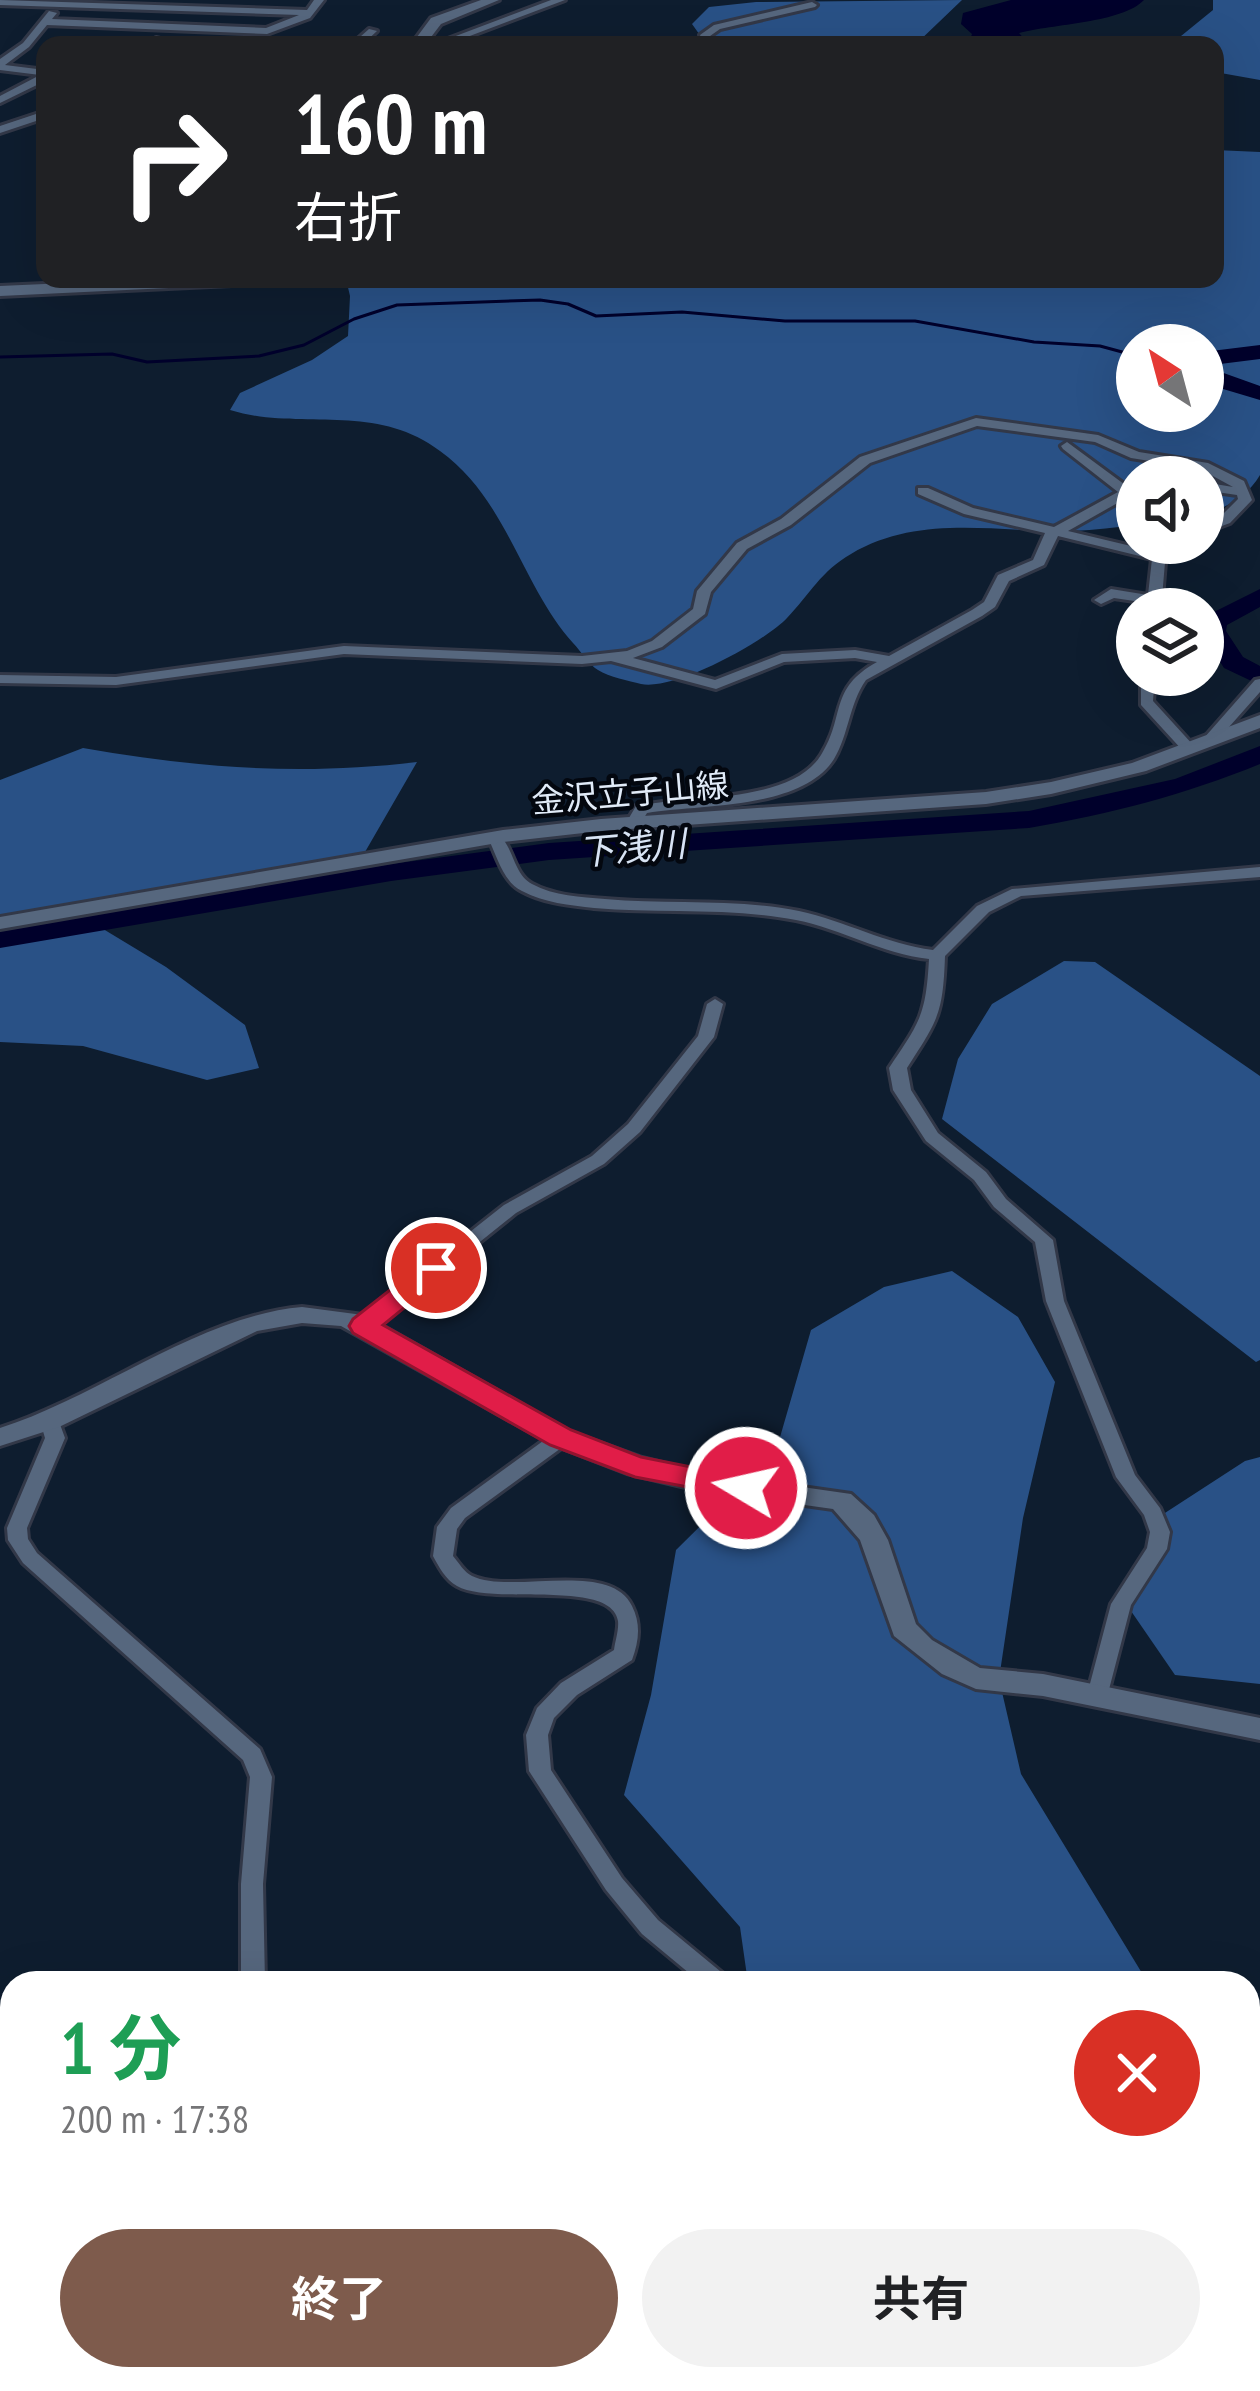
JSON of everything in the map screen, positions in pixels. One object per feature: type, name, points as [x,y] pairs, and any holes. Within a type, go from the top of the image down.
[{"type":"street","points":[[45,22],[266,31],[311,13],[319,0]]},
{"type":"street","points":[[425,36],[436,21],[493,0]]},
{"type":"street","points":[[462,36],[560,0]]},
{"type":"street","points":[[0,2],[179,4],[311,13]]},
{"type":"street","points":[[0,65],[26,45],[60,4]]},
{"type":"street","points":[[159,36],[179,4]]},
{"type":"street","points":[[706,36],[716,27],[812,5]]},
{"type":"street","points":[[96,36],[103,24]]},
{"type":"street","points":[[366,36],[372,31]]},
{"type":"street","points":[[0,43],[26,45]]},
{"type":"street","points":[[0,65],[36,73]]},
{"type":"street","points":[[0,100],[36,80]]},
{"type":"street","points":[[0,130],[36,117]]},
{"type":"street","points":[[0,291],[63,288]]},
{"type":"street","points":[[0,679],[116,681],[344,650],[551,660],[615,658],[657,644],[679,630],[700,611],[704,591],[742,546],[786,522],[865,460],[976,422],[1098,439],[1136,455],[1216,470],[1244,492],[1245,500],[1224,517]]},
{"type":"street","points":[[1067,446],[1116,479]]},
{"type":"street","points":[[1224,489],[1244,492]]},
{"type":"street","points":[[923,491],[969,511],[1116,542]]},
{"type":"street","points":[[634,823],[640,809],[773,790],[815,771],[826,761],[850,690],[861,677],[989,604],[1003,578],[1039,562],[1050,535],[1116,498]]},
{"type":"street","points":[[1101,600],[1116,594]]},
{"type":"street","points":[[615,658],[716,686],[782,658],[855,654],[893,661]]},
{"type":"street","points":[[1146,696],[1146,702],[1199,745],[1260,683]]},
{"type":"street","name":"金沢立子山線","points":[[0,923],[496,838],[634,823],[986,798],[1051,788],[1199,745],[1260,721]]},
{"type":"street","points":[[496,838],[522,886],[596,903],[735,906],[799,915],[898,951],[937,956]]},
{"type":"street","points":[[1098,1695],[1121,1604],[1157,1549],[1160,1532],[1126,1477],[1060,1313],[1044,1240],[1000,1203],[980,1176],[947,1153],[902,1090],[898,1068],[918,1042],[932,1012],[937,956],[983,908],[1018,892],[1260,872]]},
{"type":"street","points":[[363,1326],[510,1209],[598,1160],[634,1128],[706,1037],[715,1004]]},
{"type":"street","points":[[0,1437],[50,1421],[249,1324],[319,1314],[363,1326],[561,1438],[669,1474],[841,1502],[864,1522],[904,1629],[922,1647],[976,1678],[1098,1695],[1260,1730]]},
{"type":"street","points":[[50,1421],[55,1438],[17,1528],[18,1540],[30,1558],[252,1754],[262,1777],[252,1884],[253,1971]]},
{"type":"street","points":[[561,1438],[458,1513],[447,1527],[443,1556],[469,1584],[580,1587],[610,1595],[624,1608],[631,1629],[624,1654],[569,1688],[544,1714],[538,1736],[540,1771],[614,1884],[650,1927],[703,1971]]},
{"type":"shaded area","points":[[962,0],[924,36],[701,36],[692,24],[709,7],[756,2]]},
{"type":"shaded area","points":[[1011,0],[1144,0],[1120,14],[1019,33],[1022,36],[971,36],[961,24],[963,13]]},
{"type":"shaded area","points":[[1213,0],[1260,0],[1260,80],[1224,74],[1224,36],[1181,36],[1213,10]]},
{"type":"shaded area","points":[[1224,150],[1260,152],[1260,475],[1249,489],[1224,507],[1224,456],[1116,456],[1116,527],[932,529],[877,541],[832,568],[787,618],[759,639],[696,673],[656,684],[613,677],[588,661],[555,620],[482,493],[440,451],[389,427],[230,410],[240,393],[312,360],[348,336],[348,288],[1224,288]]},
{"type":"shaded area","points":[[83,748],[250,768],[332,769],[417,762],[365,852],[276,889],[138,899],[80,915],[166,967],[245,1025],[259,1068],[207,1080],[83,1046],[0,1042],[0,780]]},
{"type":"shaded area","points":[[1064,961],[1095,962],[1260,1076],[1260,1360],[1256,1362],[942,1119],[958,1059],[992,1004]]},
{"type":"shaded area","points":[[952,1271],[1018,1317],[1055,1382],[1023,1518],[999,1679],[1021,1774],[1141,1971],[746,1971],[740,1927],[624,1795],[651,1695],[676,1550],[776,1451],[811,1330],[884,1287]]},
{"type":"shaded area","points":[[1260,1457],[1260,1684],[1175,1675],[1131,1611],[1151,1522],[1245,1461]]},
{"type":"waterway","points":[[0,357],[112,354],[147,362],[259,356],[304,345],[354,319],[397,305],[540,300],[568,304],[596,316],[682,312],[785,321],[915,321],[1034,342],[1116,350]]},
{"type":"waterway","name":"下浅川","points":[[1224,356],[1260,352]]},
{"type":"waterway","name":"下浅川","points":[[1224,383],[1260,393]]},
{"type":"waterway","name":"下浅川","points":[[1260,597],[1215,621],[1213,631],[1233,662],[1260,677]]},
{"type":"waterway","name":"下浅川","points":[[0,939],[391,873],[549,852],[1029,820],[1108,806],[1185,785],[1260,754]]},
{"type":"route","points":[[436,1268],[363,1326],[561,1438],[635,1466],[746,1488]]}]
